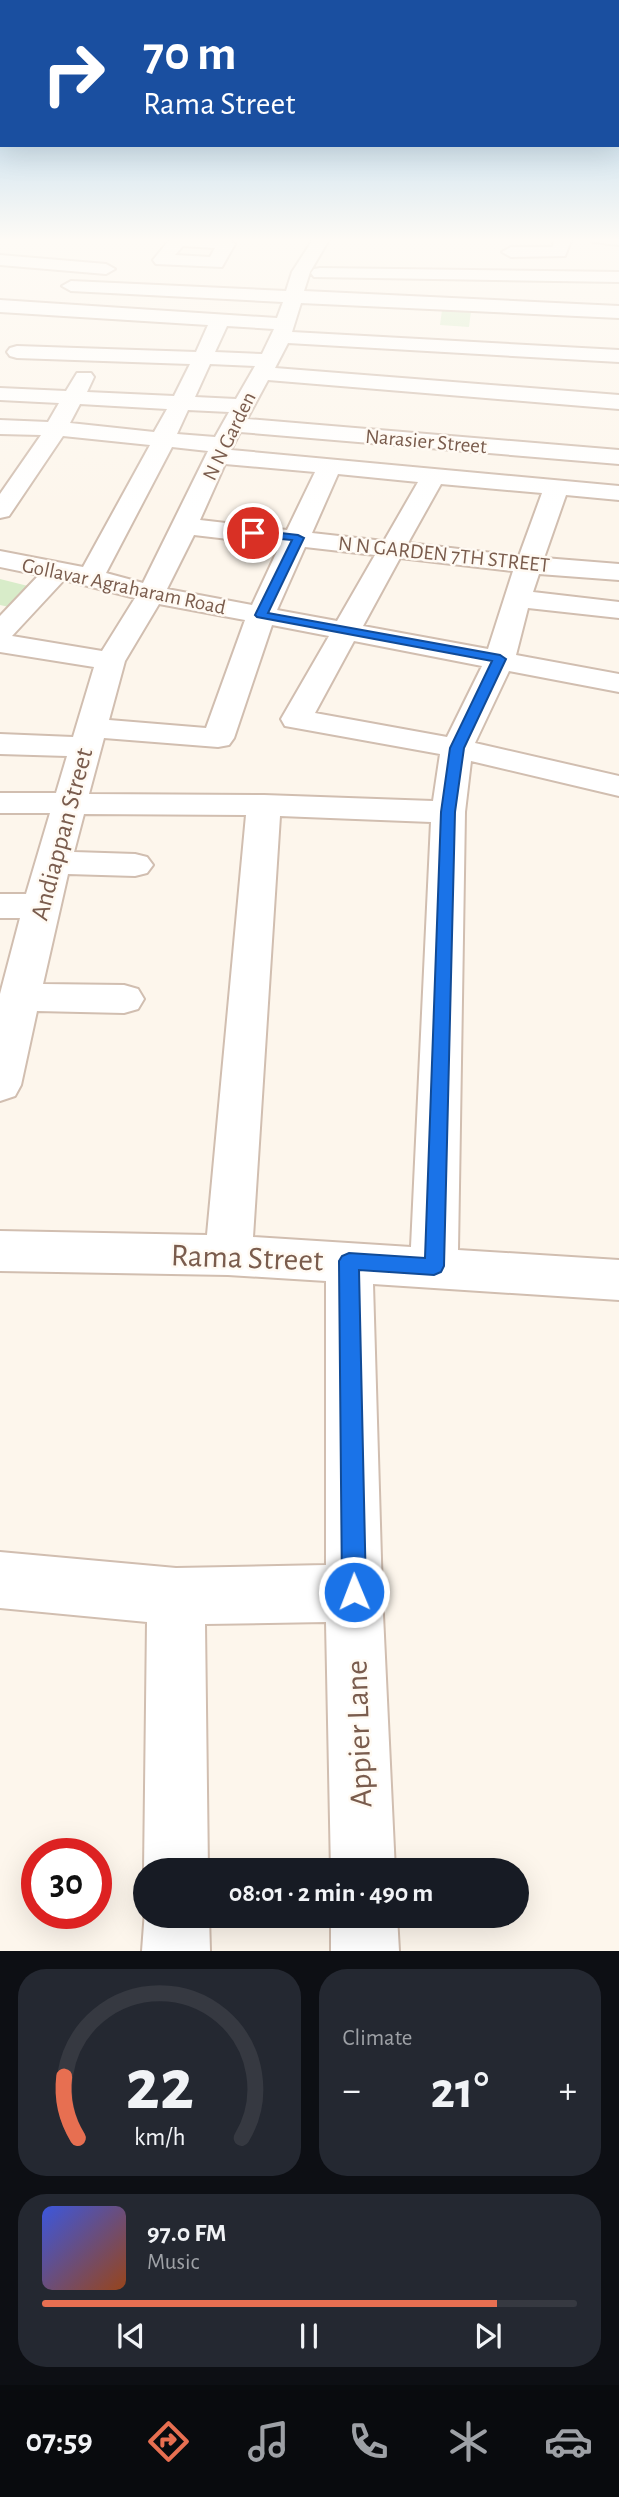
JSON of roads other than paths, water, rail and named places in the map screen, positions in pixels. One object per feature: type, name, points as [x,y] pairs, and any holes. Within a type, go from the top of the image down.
[{"type":"street","points":[[7,365],[34,329]]},
{"type":"street","points":[[0,511],[57,429],[72,397],[112,329]]},
{"type":"street","points":[[155,356],[171,329]]},
{"type":"street","points":[[91,577],[165,438],[170,421],[183,402],[216,329]]},
{"type":"street","points":[[271,329],[619,356]]},
{"type":"street","name":"N N Garden","points":[[150,594],[229,433],[283,331]]},
{"type":"street","points":[[7,365],[98,353],[155,356],[619,402]]},
{"type":"street","points":[[0,394],[183,402],[229,433],[330,466],[619,493]]},
{"type":"street","points":[[0,427],[165,438],[229,433]]},
{"type":"street","name":"Narasier Street","points":[[229,433],[619,457]]},
{"type":"street","points":[[0,744],[88,738],[218,738],[261,615],[330,466]]},
{"type":"street","points":[[435,475],[296,719],[457,748],[619,786]]},
{"type":"street","points":[[434,1266],[448,812],[457,748],[500,659],[517,598],[556,488]]},
{"type":"street","name":"N N GARDEN 7TH STREET","points":[[185,526],[529,565],[619,572]]},
{"type":"street","name":"Gollavar Agraharam Road","points":[[0,559],[91,577],[150,594],[619,683]]},
{"type":"street","points":[[0,633],[58,570]]},
{"type":"street","name":"Andiappan Street","points":[[0,1085],[18,997],[41,906],[110,661],[150,594]]},
{"type":"street","points":[[517,598],[619,610]]},
{"type":"street","points":[[0,643],[110,661]]},
{"type":"street","points":[[0,803],[264,805],[448,812]]},
{"type":"street","points":[[228,1255],[264,805]]},
{"type":"street","points":[[55,862],[135,865]]},
{"type":"street","points":[[0,906],[41,906]]},
{"type":"street","points":[[18,997],[124,999]]},
{"type":"street","name":"Rama Street","points":[[0,1251],[228,1255],[434,1266],[619,1280]]},
{"type":"street","name":"Appier Lane","points":[[349,1261],[354,1592],[363,1858]]},
{"type":"street","points":[[0,1580],[176,1596],[354,1592]]},
{"type":"street","points":[[176,1596],[176,1858]]},
{"type":"street","points":[[176,1928],[176,1951]]},
{"type":"street","points":[[364,1928],[365,1951]]}]
